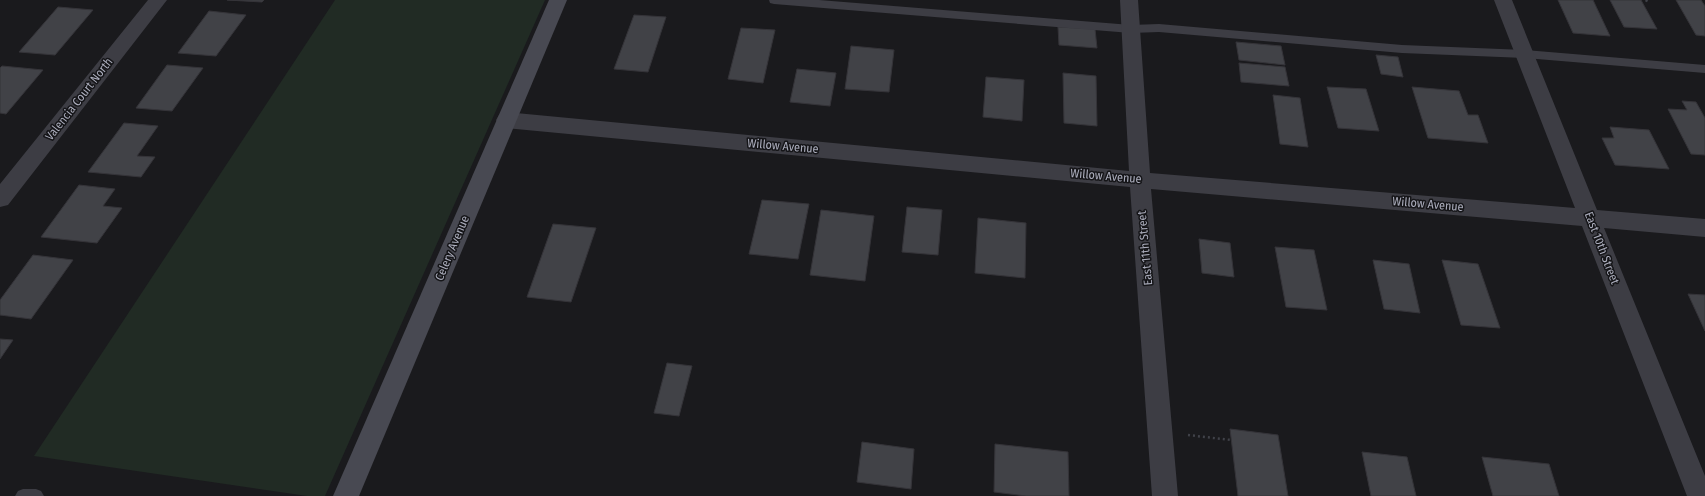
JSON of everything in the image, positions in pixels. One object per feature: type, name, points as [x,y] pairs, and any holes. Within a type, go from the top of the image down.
[{"type":"main road","name":"Celery Avenue","points":[[346,496],[558,0]]},
{"type":"street","name":"Valencia Court North","points":[[0,199],[158,0]]},
{"type":"street","name":"East 11th Street","points":[[1129,0],[1140,180],[1165,496]]},
{"type":"street","name":"East 10th Street","points":[[1503,0],[1591,218],[1700,496]]},
{"type":"street","name":"Willow Avenue","points":[[506,120],[1140,180],[1705,228]]},
{"type":"lane","points":[[774,0],[1131,28],[1159,28],[1317,43],[1447,52],[1525,54],[1705,69]]},
{"type":"lane","points":[[23,496],[36,496]]},
{"type":"path","points":[[1160,432],[1231,440]]},
{"type":"shaded area","points":[[335,0],[545,0],[325,496],[307,496],[34,456]]},
{"type":"building","points":[[227,0],[264,0],[262,2]]},
{"type":"building","points":[[1558,0],[1593,0],[1610,36],[1573,33]]},
{"type":"building","points":[[1610,0],[1641,0],[1657,29],[1624,27]]},
{"type":"building","points":[[1676,0],[1701,0],[1705,6],[1705,36],[1696,35]]},
{"type":"building","points":[[58,7],[93,10],[55,55],[19,52]]},
{"type":"building","points":[[209,11],[246,15],[216,56],[178,53]]},
{"type":"building","points":[[634,15],[666,17],[648,72],[614,69]]},
{"type":"building","points":[[1058,27],[1095,29],[1097,48],[1059,45]]},
{"type":"building","points":[[741,28],[775,30],[763,83],[728,79]]},
{"type":"building","points":[[1236,42],[1281,46],[1285,65],[1239,60]]},
{"type":"building","points":[[851,46],[894,50],[889,92],[845,89]]},
{"type":"building","points":[[1376,55],[1398,57],[1403,77],[1381,74]]},
{"type":"building","points":[[1239,63],[1285,67],[1289,86],[1241,82]]},
{"type":"building","points":[[167,65],[203,68],[172,111],[136,108]]},
{"type":"building","points":[[2,66],[43,70],[6,114],[0,113],[0,68]]},
{"type":"building","points":[[797,69],[836,73],[830,106],[790,102]]},
{"type":"building","points":[[1063,73],[1096,76],[1097,126],[1064,123]]},
{"type":"building","points":[[986,77],[1024,80],[1022,121],[983,117]]},
{"type":"building","points":[[1327,87],[1366,89],[1379,131],[1338,128]]},
{"type":"building","points":[[1412,87],[1459,91],[1468,115],[1478,115],[1488,143],[1428,138]]},
{"type":"building","points":[[1273,95],[1300,98],[1308,147],[1280,144]]},
{"type":"building","points":[[1682,101],[1696,102],[1705,118],[1705,155],[1691,154],[1668,109],[1687,110]]},
{"type":"building","points":[[124,123],[158,126],[137,156],[155,157],[141,177],[88,172]]},
{"type":"building","points":[[1610,127],[1649,130],[1669,169],[1615,165],[1602,138],[1614,138]]},
{"type":"building","points":[[79,185],[115,189],[103,206],[122,208],[97,243],[41,237]]},
{"type":"building","points":[[762,200],[809,204],[798,259],[749,254]]},
{"type":"building","points":[[907,207],[942,210],[938,255],[902,252]]},
{"type":"building","points":[[821,210],[874,216],[865,281],[810,275]]},
{"type":"building","points":[[978,218],[1026,223],[1025,278],[975,273]]},
{"type":"building","points":[[553,224],[596,228],[571,302],[527,297]]},
{"type":"building","points":[[1199,239],[1230,243],[1234,277],[1202,273]]},
{"type":"building","points":[[1275,247],[1314,250],[1327,310],[1286,307]]},
{"type":"building","points":[[33,255],[73,260],[31,319],[0,315],[0,300]]},
{"type":"building","points":[[1373,260],[1409,264],[1420,313],[1384,309]]},
{"type":"building","points":[[1442,260],[1478,264],[1500,328],[1461,325]]},
{"type":"building","points":[[1688,294],[1705,295],[1705,331]]},
{"type":"building","points":[[0,339],[13,340],[0,359]]},
{"type":"building","points":[[667,363],[692,366],[679,416],[654,413]]},
{"type":"building","points":[[1230,429],[1278,435],[1288,496],[1238,496]]},
{"type":"building","points":[[862,442],[914,449],[911,489],[857,482]]},
{"type":"building","points":[[995,444],[1068,452],[1069,496],[1026,496],[994,492]]},
{"type":"building","points":[[1362,452],[1407,457],[1416,496],[1371,496]]},
{"type":"building","points":[[1482,457],[1549,464],[1559,496],[1493,496]]}]
